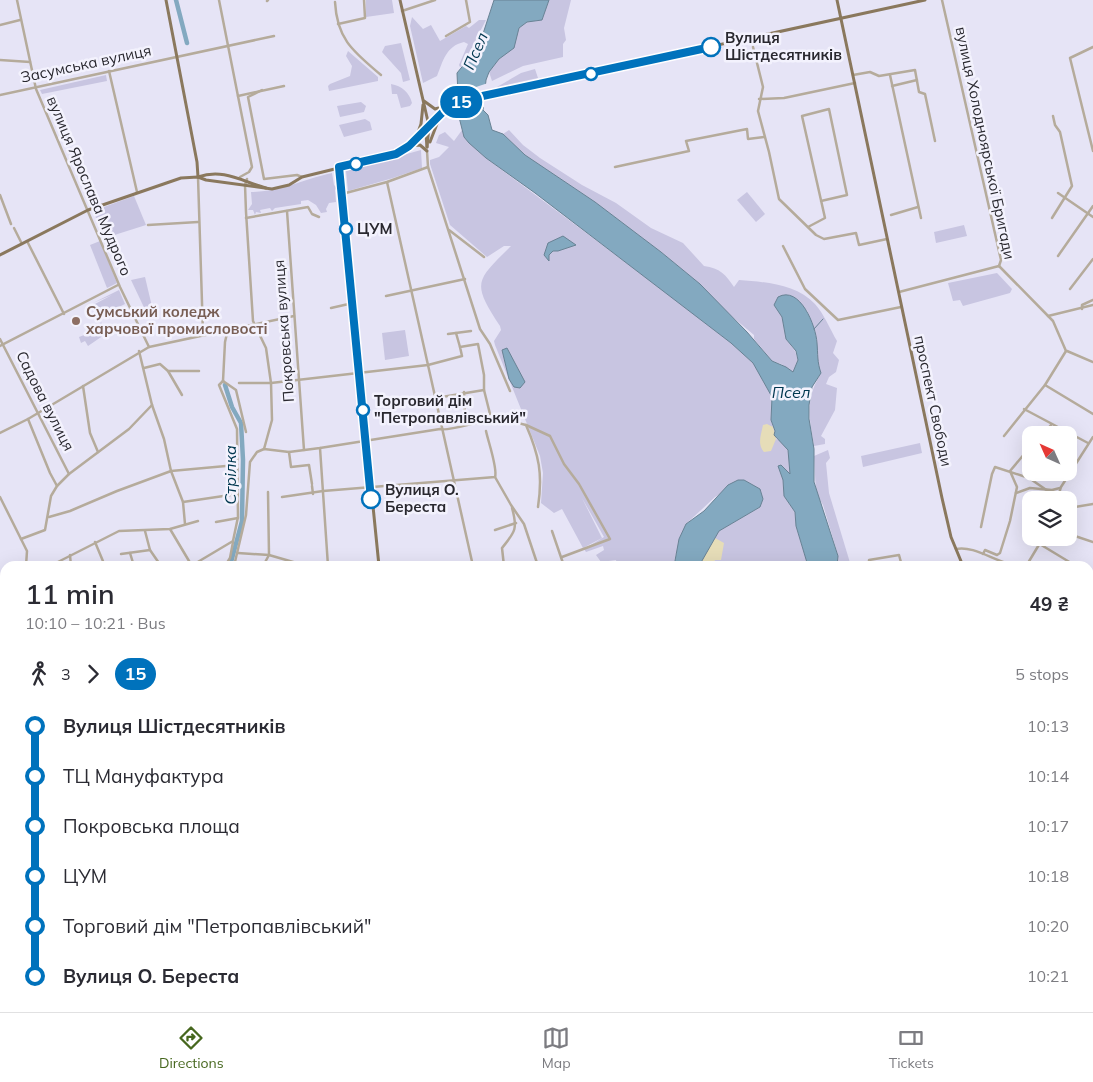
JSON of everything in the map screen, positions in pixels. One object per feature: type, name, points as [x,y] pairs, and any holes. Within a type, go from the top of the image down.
[{"type":"main road","points":[[166,0],[197,162],[198,177]]},
{"type":"main road","points":[[400,0],[429,126],[427,149]]},
{"type":"main road","name":"проспект Свободи","points":[[837,0],[942,498],[961,561]]},
{"type":"main road","points":[[423,100],[432,108],[444,109],[493,93],[926,0]]},
{"type":"main road","points":[[415,140],[421,124],[423,100]]},
{"type":"main road","points":[[427,149],[444,109]]},
{"type":"main road","points":[[198,177],[206,180],[272,189],[289,185],[302,177],[396,154],[409,146],[441,114]]},
{"type":"main road","points":[[409,146],[420,145],[427,149]]},
{"type":"main road","points":[[339,167],[378,561]]},
{"type":"main road","points":[[0,255],[88,210],[181,178],[198,177],[206,174],[240,177],[272,189]]},
{"type":"street","name":"вулиця Ярослава Мудрого","points":[[17,0],[35,87],[148,347]]},
{"type":"street","points":[[219,0],[252,168],[240,177]]},
{"type":"street","points":[[338,24],[364,18],[364,0]]},
{"type":"street","points":[[402,11],[435,0]]},
{"type":"street","points":[[446,36],[470,22],[466,0]]},
{"type":"street","name":"вулиця Холодноярської Бригади","points":[[942,0],[1000,260],[999,266],[1056,325],[1066,351]]},
{"type":"street","points":[[335,2],[338,24],[347,45],[381,75]]},
{"type":"street","points":[[0,25],[20,20]]},
{"type":"street","name":"Засумська вулиця","points":[[0,95],[274,36]]},
{"type":"street","points":[[753,47],[763,87],[758,111],[764,137],[770,152],[778,198],[807,227],[824,239],[856,233],[859,245],[887,239]]},
{"type":"street","points":[[1093,47],[1070,58],[1093,151]]},
{"type":"street","points":[[0,60],[30,62]]},
{"type":"street","points":[[853,75],[870,72],[879,76],[915,70],[919,92],[925,94],[934,141]]},
{"type":"street","points":[[108,71],[137,192]]},
{"type":"street","points":[[890,75],[921,218]]},
{"type":"street","points":[[892,86],[917,80]]},
{"type":"street","points":[[759,99],[784,98],[854,83]]},
{"type":"street","points":[[238,96],[284,86]]},
{"type":"street","points":[[262,90],[248,97],[264,179],[296,175],[302,177]]},
{"type":"street","points":[[807,227],[825,218],[821,201],[802,116],[829,109],[847,195],[821,201]]},
{"type":"street","points":[[1052,218],[1072,186],[1060,132],[1055,125],[1053,116]]},
{"type":"street","points":[[616,167],[689,151],[686,141],[747,129],[748,139],[764,137]]},
{"type":"street","points":[[427,149],[428,167],[480,329],[490,344],[510,391]]},
{"type":"street","points":[[342,194],[387,182],[428,167]]},
{"type":"street","points":[[198,177],[203,334]]},
{"type":"street","points":[[247,179],[245,185],[246,218],[254,323],[266,348],[272,383],[272,420],[264,449]]},
{"type":"street","points":[[387,182],[456,480],[472,561]]},
{"type":"street","points":[[1058,193],[1093,217]]},
{"type":"street","points":[[0,196],[12,224]]},
{"type":"street","points":[[891,215],[918,206]]},
{"type":"street","points":[[1058,256],[1093,206]]},
{"type":"street","points":[[246,218],[308,207],[312,214],[319,217]]},
{"type":"street","name":"Покровська вулиця","points":[[288,211],[304,450]]},
{"type":"street","points":[[148,225],[198,222]]},
{"type":"street","points":[[14,228],[22,244]]},
{"type":"street","points":[[449,230],[484,257]]},
{"type":"street","points":[[27,241],[64,314]]},
{"type":"street","points":[[782,246],[805,290],[838,320],[902,307]]},
{"type":"street","points":[[1070,289],[1093,259]]},
{"type":"street","points":[[898,292],[999,266]]},
{"type":"street","points":[[386,296],[465,279]]},
{"type":"street","points":[[2,345],[119,284]]},
{"type":"street","points":[[1082,309],[1082,306],[1093,300]]},
{"type":"street","points":[[331,308],[353,303]]},
{"type":"street","points":[[1048,316],[1093,305]]},
{"type":"street","points":[[0,434],[148,347],[294,316]]},
{"type":"street","points":[[228,329],[225,342],[223,381],[219,385],[237,429],[238,444],[238,518],[228,561]]},
{"type":"street","points":[[448,334],[471,331]]},
{"type":"street","points":[[239,383],[272,383],[299,378],[428,365],[462,356],[456,332]]},
{"type":"street","name":"Садова вулиця","points":[[0,339],[69,474]]},
{"type":"street","points":[[460,347],[478,344],[484,376],[484,390],[490,414]]},
{"type":"street","points":[[139,351],[171,471],[183,502],[185,524]]},
{"type":"street","points":[[1004,436],[1045,385],[1066,351],[1093,362]]},
{"type":"street","points":[[144,368],[160,364],[168,371],[182,395]]},
{"type":"street","points":[[168,371],[199,371]]},
{"type":"street","points":[[223,381],[236,390],[246,432]]},
{"type":"street","points":[[1045,385],[1093,414]]},
{"type":"street","points":[[84,386],[90,433],[98,452]]},
{"type":"street","points":[[436,398],[484,390]]},
{"type":"street","points":[[464,392],[465,417]]},
{"type":"street","points":[[21,539],[45,530],[49,517],[51,496],[69,474],[129,429],[152,405]]},
{"type":"street","points":[[1024,409],[1088,443]]},
{"type":"street","points":[[28,419],[50,473],[58,486]]},
{"type":"street","points":[[236,561],[246,515],[250,462],[258,452],[264,449],[289,452],[320,448],[443,430],[492,420],[512,421],[550,436],[564,464],[580,484],[610,539],[562,557]]},
{"type":"street","points":[[526,425],[536,449],[541,474],[538,507]]},
{"type":"street","points":[[486,431],[491,458],[496,465],[496,477],[524,524],[536,561]]},
{"type":"street","points":[[1060,491],[1093,437]]},
{"type":"street","points":[[320,448],[328,561]]},
{"type":"street","points":[[289,452],[291,467],[309,465],[313,494]]},
{"type":"street","points":[[1010,471],[1022,457]]},
{"type":"street","points":[[49,517],[70,511],[117,490],[171,471],[237,465]]},
{"type":"street","points":[[981,527],[995,467],[1029,478],[1049,491]]},
{"type":"street","points":[[984,554],[985,550],[997,555],[1000,553],[1016,493],[1016,482],[1010,471]]},
{"type":"street","points":[[282,497],[313,494],[323,491],[496,477]]},
{"type":"street","points":[[1016,493],[1034,488],[1057,489],[1061,487]]},
{"type":"street","points":[[266,561],[269,555],[268,492]]},
{"type":"street","points":[[183,502],[237,494]]},
{"type":"street","points":[[0,497],[27,551],[26,561]]},
{"type":"street","points":[[1077,506],[1093,504]]},
{"type":"street","points":[[503,561],[502,548],[514,534],[516,523],[511,505]]},
{"type":"street","points":[[216,522],[238,518]]},
{"type":"street","points":[[59,561],[119,531],[170,529],[198,521]]},
{"type":"street","points":[[495,530],[516,523]]},
{"type":"street","points":[[170,529],[189,561]]},
{"type":"street","points":[[145,530],[150,550],[158,561]]},
{"type":"street","points":[[552,531],[563,561]]},
{"type":"street","points":[[1077,537],[1093,542]]},
{"type":"street","points":[[200,561],[233,541]]},
{"type":"street","points":[[95,542],[103,561]]},
{"type":"street","points":[[1030,561],[1037,546]]},
{"type":"street","points":[[1043,546],[1068,561]]},
{"type":"street","points":[[956,549],[965,548],[1006,561]]},
{"type":"street","points":[[121,554],[150,550]]},
{"type":"street","points":[[238,553],[269,555],[290,561]]},
{"type":"street","points":[[130,554],[132,561]]},
{"type":"street","points":[[70,555],[71,561]]},
{"type":"street","points":[[869,561],[899,555],[901,561]]},
{"type":"shaded area","points":[[366,0],[392,0],[394,13],[366,17]]},
{"type":"shaded area","points":[[549,0],[571,0],[564,28],[566,40],[563,44],[563,57],[523,66],[492,81],[489,72],[499,59],[513,48],[519,28],[527,22],[542,20]]},
{"type":"shaded area","points":[[412,17],[423,29],[431,25],[440,41],[466,26],[469,28],[479,20],[486,20],[463,65],[460,67],[459,65],[468,44],[464,42],[449,51],[443,60],[437,76],[423,83],[410,26]]},
{"type":"shaded area","points":[[401,43],[410,80],[403,82],[401,73],[382,52],[385,46]]},
{"type":"shaded area","points":[[348,51],[378,77],[378,81],[329,91],[328,86],[330,84],[350,76],[352,66],[346,56]]},
{"type":"shaded area","points":[[535,69],[538,78],[497,87],[521,73]]},
{"type":"shaded area","points":[[106,75],[107,81],[42,94],[40,90]]},
{"type":"shaded area","points":[[391,84],[402,88],[407,93],[412,103],[410,106],[401,108],[397,94],[392,94]]},
{"type":"shaded area","points":[[361,102],[366,106],[364,112],[340,117],[337,106]]},
{"type":"shaded area","points":[[365,119],[370,122],[372,130],[344,137],[339,125]]},
{"type":"shaded area","points":[[462,130],[464,137],[486,158],[664,291],[731,343],[753,363],[772,397],[771,420],[776,439],[784,444],[789,453],[791,469],[790,474],[788,473],[783,480],[784,496],[795,512],[796,526],[806,561],[702,561],[719,531],[760,507],[763,499],[760,489],[744,480],[715,497],[686,524],[675,561],[600,561],[596,555],[604,550],[603,546],[586,552],[584,549],[604,537],[582,498],[602,538],[583,548],[562,509],[554,513],[541,503],[543,473],[540,456],[495,345],[494,341],[501,330],[482,291],[484,275],[511,246],[504,246],[487,257],[450,225],[430,160],[439,157],[449,147],[436,143],[439,135],[445,132],[454,141]]},
{"type":"shaded area","points":[[509,130],[523,145],[540,158],[582,185],[616,203],[651,228],[683,243],[704,266],[714,268],[722,273],[734,287],[739,280],[780,285],[799,292],[815,304],[837,341],[833,353],[839,360],[836,372],[829,377],[826,384],[837,388],[835,410],[821,436],[825,439],[825,444],[814,446],[811,426],[810,400],[812,391],[821,373],[816,357],[817,343],[807,310],[774,305],[782,317],[786,339],[795,351],[798,360],[793,372],[781,364],[772,361],[754,339],[754,335],[717,304],[700,284],[661,252],[595,202],[525,155],[503,134]]},
{"type":"shaded area","points":[[421,150],[422,168],[348,191],[346,171]]},
{"type":"shaded area","points":[[332,173],[334,185],[337,188],[335,190],[336,202],[329,203],[326,209],[327,212],[321,213],[316,205],[308,200],[301,201],[301,204],[275,208],[272,211],[270,208],[260,210],[261,213],[256,212],[255,215],[253,210],[248,210],[252,204],[251,192],[283,187]]},
{"type":"shaded area","points":[[747,192],[765,214],[756,222],[737,200]]},
{"type":"shaded area","points":[[134,196],[146,225],[105,238],[93,211]]},
{"type":"shaded area","points":[[964,225],[967,236],[936,243],[934,232]]},
{"type":"shaded area","points":[[100,241],[117,283],[107,288],[90,245]]},
{"type":"shaded area","points":[[997,273],[1012,289],[1010,293],[963,306],[960,300],[953,301],[948,283]]},
{"type":"shaded area","points":[[145,277],[154,315],[149,318],[131,280]]},
{"type":"shaded area","points":[[119,290],[125,304],[98,317],[93,305],[112,295],[93,303]]},
{"type":"shaded area","points":[[101,322],[107,333],[88,346],[85,341],[81,343],[79,337],[97,330]]},
{"type":"shaded area","points":[[405,330],[409,356],[385,360],[382,333]]},
{"type":"shaded area","points":[[920,443],[922,453],[863,467],[861,456]]},
{"type":"shaded area","points":[[828,450],[830,458],[826,463],[829,493],[849,561],[837,561],[838,555],[823,505],[816,493],[814,456]]},
{"type":"sand","points":[[767,424],[773,427],[776,439],[771,451],[764,452],[760,439],[763,425]]},
{"type":"sand","points":[[715,538],[724,543],[721,560],[702,561]]},
{"type":"water","name":"Псел","points":[[494,0],[549,0],[542,20],[527,22],[519,28],[514,48],[499,59],[489,72],[486,80],[483,110],[488,115],[492,130],[503,134],[525,155],[595,202],[661,252],[700,284],[747,332],[772,361],[793,372],[798,360],[796,351],[786,339],[782,317],[774,305],[778,297],[786,295],[800,302],[805,309],[814,327],[821,373],[812,387],[809,405],[809,419],[814,449],[814,482],[838,556],[838,561],[806,561],[796,526],[795,512],[784,496],[783,480],[778,466],[781,465],[790,474],[788,450],[774,435],[775,431],[771,420],[772,397],[753,363],[731,343],[535,193],[486,158],[464,137],[459,117],[457,73],[479,46]]},
{"type":"water","points":[[563,236],[576,245],[553,251],[549,255],[549,261],[544,255],[548,243]]},
{"type":"water","points":[[507,348],[525,382],[520,388],[514,387],[509,379],[502,350]]},
{"type":"water","points":[[738,480],[744,480],[760,489],[763,499],[760,507],[719,531],[702,561],[675,561],[679,539],[686,524],[704,511],[728,485]]},
{"type":"pier","points":[[488,83],[486,106],[456,117],[455,94]]},
{"type":"waterway","name":"Стрілка","points":[[176,0],[187,43]]},
{"type":"waterway","points":[[814,329],[823,319]]},
{"type":"waterway","name":"Стрілка","points":[[225,385],[232,407],[241,423],[243,460],[242,521],[231,561]]},
{"type":"bus line","name":"15","points":[[371,499],[354,306],[339,167],[396,154],[409,146],[444,111],[462,102],[503,91],[553,82],[711,47]]},
{"type":"place","name":"Вулиця Шістдесятників","points":[[711,47]]},
{"type":"place","name":"ЦУМ","points":[[346,229]]},
{"type":"place","name":"Сумський коледж харчової промисловості","points":[[76,321]]},
{"type":"place","name":"Торговий дім \"Петропавлівський\"","points":[[363,410]]},
{"type":"place","name":"Вулиця О. Береста","points":[[371,499]]}]
